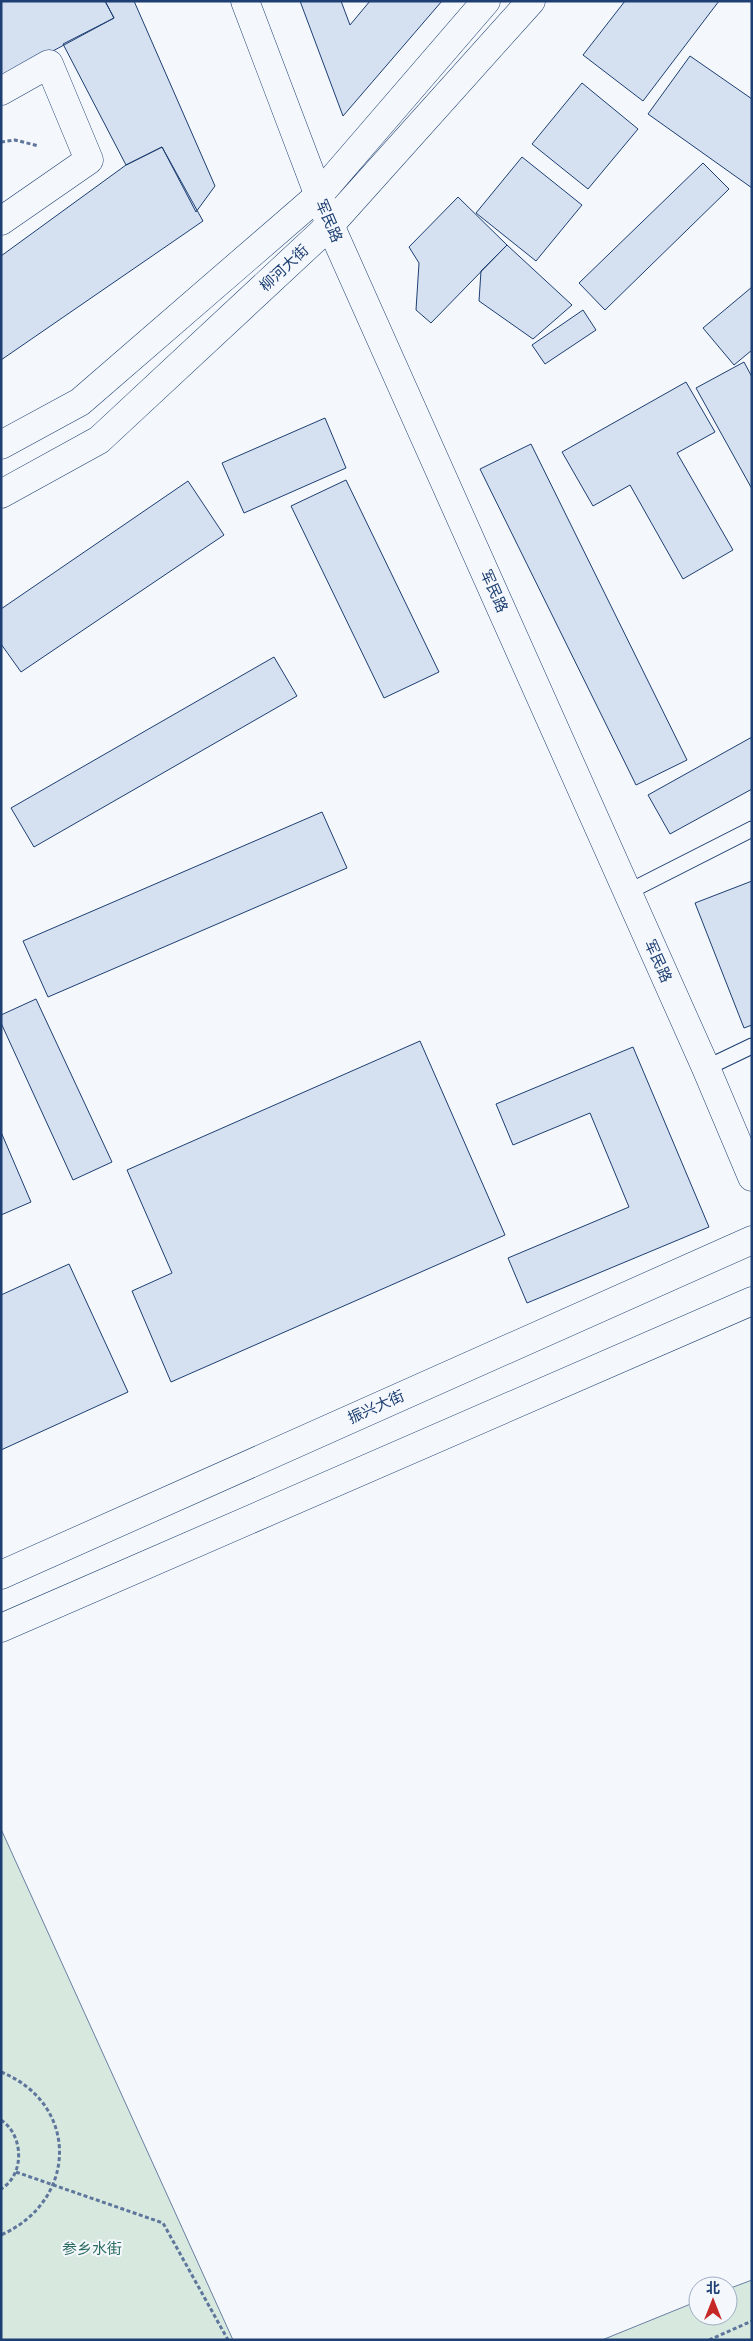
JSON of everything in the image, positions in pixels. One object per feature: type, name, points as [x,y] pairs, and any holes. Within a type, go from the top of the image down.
[{"type":"street","name":"军民路","points":[[245,1],[330,225],[628,892],[752,1177]]},
{"type":"street","name":"柳河大街","points":[[1,445],[80,402],[318,196],[486,1]]},
{"type":"street","name":"柳河大街","points":[[1,494],[99,440],[330,225],[531,1]]},
{"type":"street","points":[[1,91],[49,64],[89,160],[1,221]]},
{"type":"street","name":"振兴大街","points":[[1,1574],[752,1240]]},
{"type":"street","points":[[1,1628],[752,1301]]},
{"type":"lane","points":[[628,892],[752,829]]},
{"type":"lane","points":[[706,1068],[752,1046]]},
{"type":"path","points":[[1,142],[15,140],[38,146]]},
{"type":"path","points":[[1,2072],[29,2087],[49,2111],[59,2140],[59,2162],[54,2185],[44,2202],[31,2217],[16,2228],[1,2234]]},
{"type":"path","points":[[1,2120],[7,2124],[16,2138],[20,2155],[16,2172],[1,2189]]},
{"type":"path","points":[[16,2172],[163,2223],[228,2340]]},
{"type":"path","points":[[709,2340],[752,2321]]},
{"type":"green space","name":"参乡水街","points":[[1,1829],[233,2340],[1,2340]]},
{"type":"green space","points":[[752,2280],[752,2340],[602,2340],[688,2305],[688,2326],[738,2326],[738,2285]]},
{"type":"building","points":[[1,1],[105,1],[114,18],[1,79]]},
{"type":"building","points":[[105,1],[134,1],[215,186],[196,212],[162,147],[126,165],[63,44],[114,18]]},
{"type":"building","points":[[300,1],[341,1],[350,25],[370,1],[442,1],[343,116]]},
{"type":"building","points":[[625,1],[719,1],[643,101],[583,55]]},
{"type":"building","points":[[690,56],[752,99],[752,188],[648,114]]},
{"type":"building","points":[[582,83],[638,129],[588,189],[532,144]]},
{"type":"building","points":[[162,147],[203,221],[1,360],[1,256],[126,165]]},
{"type":"building","points":[[522,157],[582,205],[536,261],[476,213]]},
{"type":"building","points":[[703,163],[729,189],[605,310],[579,283]]},
{"type":"building","points":[[458,197],[507,245],[431,323],[416,310],[419,263],[409,247]]},
{"type":"building","points":[[507,245],[572,305],[533,339],[479,301],[481,271]]},
{"type":"building","points":[[752,287],[752,350],[734,365],[703,328]]},
{"type":"building","points":[[583,310],[596,330],[545,364],[532,345]]},
{"type":"building","points":[[744,362],[752,377],[752,489],[696,388]]},
{"type":"building","points":[[686,382],[715,432],[677,453],[733,550],[683,579],[630,485],[593,506],[562,452]]},
{"type":"building","points":[[325,418],[346,468],[244,513],[222,463]]},
{"type":"building","points":[[531,444],[687,760],[636,785],[480,469]]},
{"type":"building","points":[[346,480],[439,672],[384,698],[291,506]]},
{"type":"building","points":[[188,481],[224,535],[21,672],[1,644],[1,609]]},
{"type":"building","points":[[274,657],[297,696],[34,847],[11,808]]},
{"type":"building","points":[[752,737],[752,789],[670,834],[648,795]]},
{"type":"building","points":[[322,812],[347,868],[48,997],[23,941]]},
{"type":"building","points":[[752,881],[752,1025],[744,1028],[695,903]]},
{"type":"building","points":[[36,999],[112,1162],[73,1180],[1,1023],[1,1015]]},
{"type":"building","points":[[420,1041],[505,1235],[171,1382],[132,1291],[172,1273],[127,1170]]},
{"type":"building","points":[[633,1047],[709,1227],[527,1303],[508,1258],[629,1207],[590,1113],[513,1145],[496,1104]]},
{"type":"building","points":[[1,1132],[31,1202],[1,1215]]},
{"type":"building","points":[[69,1264],[128,1392],[1,1450],[1,1295]]}]
